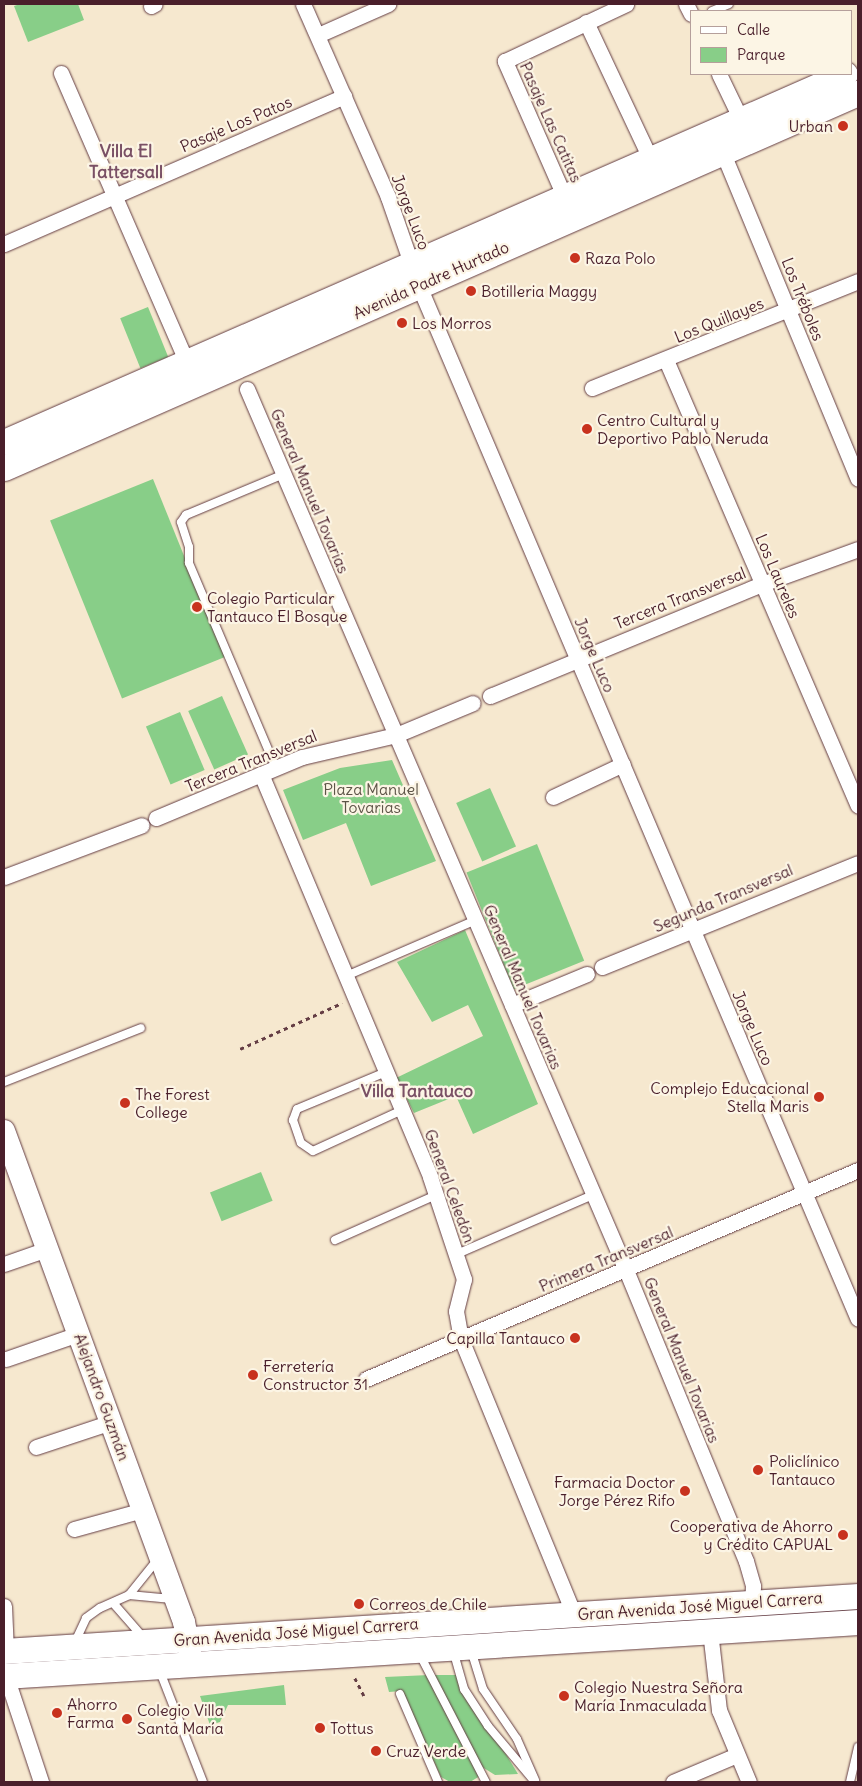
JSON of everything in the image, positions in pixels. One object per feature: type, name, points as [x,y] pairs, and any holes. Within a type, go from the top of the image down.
[{"type":"main road","name":"Avenida Padre Hurtado","points":[[4,468],[416,276],[746,130],[843,75]]},
{"type":"main road","name":"Avenida Padre Hurtado","points":[[746,130],[858,93]]},
{"type":"main road","name":"Avenida Padre Hurtado","points":[[4,442],[187,363],[416,276],[565,198],[651,160],[718,143]]},
{"type":"main road","name":"Gran Avenida José Miguel Carrera","points":[[5,1676],[192,1665],[402,1637],[466,1637],[574,1614],[858,1596]]},
{"type":"main road","name":"Gran Avenida José Miguel Carrera","points":[[5,1651],[190,1639],[466,1637],[710,1631],[858,1622]]},
{"type":"street","name":"Jorge Luco","points":[[303,4],[344,96],[416,276],[858,1319]]},
{"type":"street","points":[[318,35],[388,4]]},
{"type":"street","points":[[616,6],[586,22],[651,160]]},
{"type":"street","name":"Pasaje Las Catitas","points":[[565,198],[505,61],[586,22]]},
{"type":"street","points":[[61,73],[187,363]]},
{"type":"street","points":[[719,75],[746,130]]},
{"type":"street","name":"Pasaje Los Patos","points":[[4,244],[344,96]]},
{"type":"street","name":"Los Tréboles","points":[[718,143],[858,479]]},
{"type":"street","name":"Los Quillayes","points":[[592,388],[666,360],[858,281]]},
{"type":"street","name":"Los Laureles","points":[[666,360],[858,805]]},
{"type":"street","name":"General Manuel Tovarias","points":[[247,390],[626,1270],[746,1561],[753,1586],[752,1603]]},
{"type":"street","name":"Tercera Transversal","points":[[490,696],[577,658],[762,584],[858,549]]},
{"type":"street","name":"Tercera Transversal","points":[[156,818],[276,768],[335,747],[396,735],[473,703]]},
{"type":"street","points":[[553,797],[623,764]]},
{"type":"street","name":"General Celedón","points":[[261,774],[436,1195],[464,1279],[456,1311],[461,1339],[574,1614]]},
{"type":"street","points":[[4,877],[142,825]]},
{"type":"street","name":"Segunda Transversal","points":[[602,967],[858,863]]},
{"type":"street","points":[[512,1005],[587,974]]},
{"type":"street","name":"Alejandro Guzmán","points":[[4,1131],[8,1155],[47,1249],[190,1639],[192,1665]]},
{"type":"street","name":"Primera Transversal","points":[[366,1379],[858,1170]]},
{"type":"street","points":[[4,1264],[47,1249]]},
{"type":"street","points":[[6,1359],[78,1334]]},
{"type":"street","points":[[36,1447],[111,1422]]},
{"type":"street","points":[[74,1529],[144,1510]]},
{"type":"street","points":[[4,1606],[5,1651]]},
{"type":"street","points":[[710,1631],[717,1702],[749,1782]]},
{"type":"street","points":[[5,1676],[41,1782]]},
{"type":"street","points":[[673,1782],[737,1755]]},
{"type":"lane","points":[[714,10],[729,4]]},
{"type":"lane","points":[[276,768],[189,563],[189,547],[181,522],[186,515],[284,474]]},
{"type":"lane","points":[[346,976],[476,920]]},
{"type":"lane","points":[[4,1082],[140,1028]]},
{"type":"lane","points":[[386,1072],[297,1109],[293,1120],[301,1143],[313,1151],[402,1110]]},
{"type":"lane","points":[[335,1240],[436,1195]]},
{"type":"lane","points":[[457,1254],[594,1195]]},
{"type":"lane","points":[[74,1646],[86,1618],[100,1608],[114,1604],[129,1595],[160,1557]]},
{"type":"lane","points":[[129,1595],[175,1599]]},
{"type":"lane","points":[[114,1604],[146,1642]]},
{"type":"lane","points":[[402,1637],[486,1782]]},
{"type":"lane","points":[[466,1637],[483,1689],[523,1750],[535,1782]]},
{"type":"lane","points":[[466,1637],[464,1689],[488,1726],[535,1782]]},
{"type":"lane","points":[[158,1668],[167,1696],[203,1782]]},
{"type":"lane","points":[[400,1694],[438,1782]]},
{"type":"lane","points":[[850,1782],[858,1747]]},
{"type":"path","points":[[240,1049],[355,997]]},
{"type":"path","points":[[355,1678],[364,1696]]},
{"type":"green space","points":[[20,4],[78,4],[84,20],[28,42],[14,6]]},
{"type":"green space","points":[[148,307],[168,357],[140,368],[120,318]]},
{"type":"green space","points":[[153,479],[225,657],[122,699],[50,521]]},
{"type":"green space","points":[[222,696],[248,754],[214,770],[188,711]]},
{"type":"green space","points":[[180,712],[205,770],[171,784],[146,726]]},
{"type":"green space","name":"Plaza Manuel Tovarias","points":[[392,760],[436,861],[371,886],[346,823],[303,840],[283,790],[340,768]]},
{"type":"green space","points":[[490,788],[516,846],[482,862],[456,803]]},
{"type":"green space","points":[[537,844],[584,961],[514,989],[467,872]]},
{"type":"green space","points":[[465,930],[538,1104],[473,1134],[456,1096],[414,1113],[396,1078],[483,1036],[468,1005],[432,1022],[397,962]]},
{"type":"green space","points":[[261,1172],[273,1201],[222,1221],[210,1193]]},
{"type":"green space","points":[[429,1675],[480,1776],[470,1782],[450,1782],[441,1777],[401,1691],[389,1692],[385,1677]]},
{"type":"green space","points":[[434,1675],[458,1675],[518,1774],[495,1775],[479,1765]]},
{"type":"green space","points":[[284,1685],[286,1705],[228,1705],[220,1722],[210,1725],[200,1696]]},
{"type":"place","name":"Urban","points":[[843,126]]},
{"type":"place","name":"Raza Polo","points":[[575,258]]},
{"type":"place","name":"Botilleria Maggy","points":[[471,291]]},
{"type":"place","name":"Los Morros","points":[[402,323]]},
{"type":"place","name":"Centro Cultural y Deportivo Pablo Neruda","points":[[587,429]]},
{"type":"place","name":"Colegio Particular Tantauco El Bosque","points":[[197,607]]},
{"type":"place","name":"Complejo Educacional Stella Maris","points":[[819,1097]]},
{"type":"place","name":"The Forest College","points":[[125,1103]]},
{"type":"place","name":"Capilla Tantauco","points":[[575,1338]]},
{"type":"place","name":"Ferretería Constructor 31","points":[[253,1375]]},
{"type":"place","name":"Policlínico Tantauco","points":[[758,1470]]},
{"type":"place","name":"Farmacia Doctor Jorge Pérez Rifo","points":[[685,1491]]},
{"type":"place","name":"Cooperativa de Ahorro y Crédito CAPUAL","points":[[843,1535]]},
{"type":"place","name":"Correos de Chile","points":[[359,1604]]},
{"type":"place","name":"Colegio Nuestra Señora María Inmaculada","points":[[564,1696]]},
{"type":"place","name":"Ahorro Farma","points":[[57,1713]]},
{"type":"place","name":"Colegio Villa Santa María","points":[[127,1719]]},
{"type":"place","name":"Tottus","points":[[320,1728]]},
{"type":"place","name":"Cruz Verde","points":[[376,1751]]},
{"type":"district","name":"Villa El Tattersall","points":[[126,162]]},
{"type":"district","name":"Villa Tantauco","points":[[417,1091]]}]
